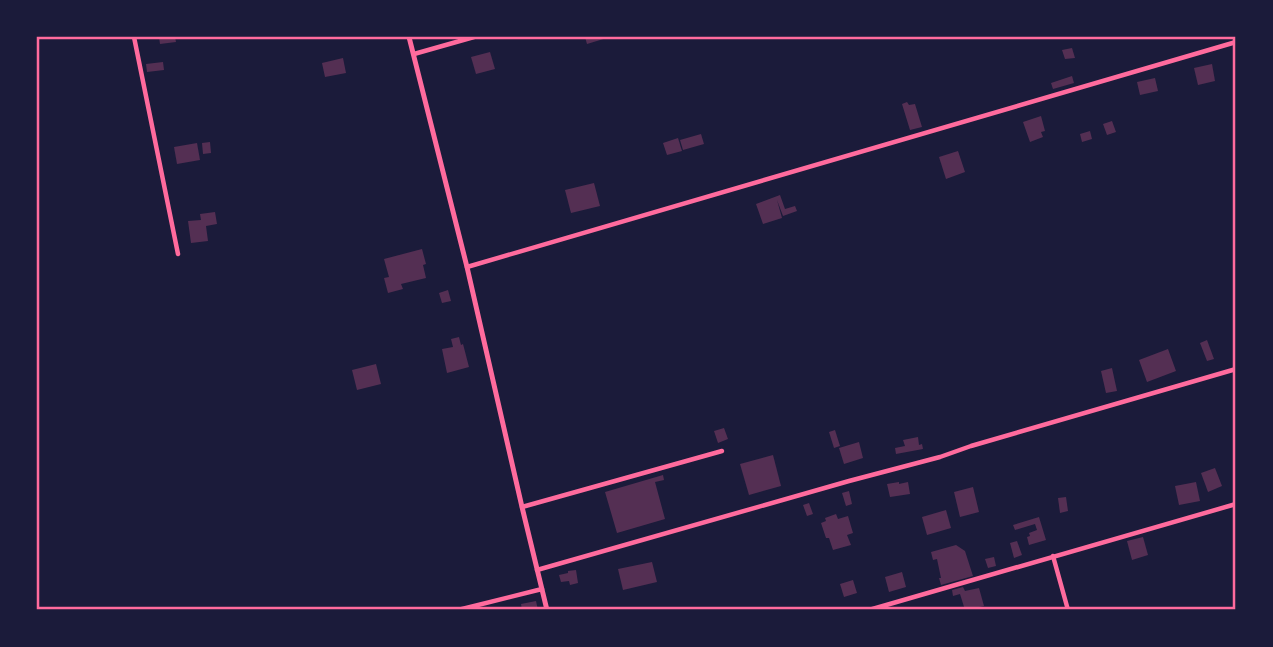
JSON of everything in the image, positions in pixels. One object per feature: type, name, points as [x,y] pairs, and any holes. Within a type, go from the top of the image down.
[{"type":"street","points":[[134,37],[178,254]]},
{"type":"street","points":[[409,37],[467,267],[547,610]]},
{"type":"street","points":[[414,54],[474,37]]},
{"type":"street","points":[[467,267],[1236,42]]},
{"type":"street","points":[[537,570],[940,457],[1236,369]]},
{"type":"street","points":[[522,507],[722,451]]},
{"type":"street","points":[[869,610],[1236,504]]},
{"type":"street","points":[[1053,556],[1068,610]]},
{"type":"street","points":[[458,610],[542,589]]},
{"type":"building","points":[[159,37],[175,37],[176,42],[160,44]]},
{"type":"building","points":[[585,37],[610,37],[587,44]]},
{"type":"building","points":[[1072,48],[1075,58],[1065,59],[1062,50]]},
{"type":"building","points":[[490,52],[495,69],[476,74],[471,57]]},
{"type":"building","points":[[343,58],[346,73],[325,77],[322,63]]},
{"type":"building","points":[[163,62],[164,70],[147,72],[146,64]]},
{"type":"building","points":[[1212,64],[1215,81],[1198,85],[1194,68]]},
{"type":"building","points":[[1072,76],[1074,83],[1053,89],[1051,83]]},
{"type":"building","points":[[1155,78],[1158,91],[1140,95],[1137,82]]},
{"type":"building","points":[[907,102],[909,105],[915,104],[922,127],[910,130],[902,104]]},
{"type":"building","points":[[1041,116],[1045,131],[1041,132],[1043,137],[1030,142],[1023,122]]},
{"type":"building","points":[[1112,121],[1116,132],[1107,135],[1103,124]]},
{"type":"building","points":[[1090,131],[1092,139],[1082,142],[1080,134]]},
{"type":"building","points":[[701,134],[704,144],[683,150],[680,140]]},
{"type":"building","points":[[678,138],[682,151],[667,155],[663,143]]},
{"type":"building","points":[[210,142],[211,153],[203,154],[202,143]]},
{"type":"building","points":[[197,143],[200,160],[177,164],[174,147]]},
{"type":"building","points":[[958,151],[965,172],[946,179],[939,157]]},
{"type":"building","points":[[594,183],[600,206],[571,213],[565,190]]},
{"type":"building","points":[[780,195],[785,209],[795,206],[797,211],[783,216],[777,200],[782,218],[763,224],[756,204]]},
{"type":"building","points":[[215,212],[217,224],[206,226],[208,241],[191,243],[188,221],[201,220],[200,214]]},
{"type":"building","points":[[422,249],[426,278],[401,284],[403,289],[388,293],[384,278],[389,277],[384,259]]},
{"type":"building","points":[[448,290],[451,301],[442,303],[439,293]]},
{"type":"building","points":[[459,337],[469,367],[447,373],[442,349],[453,347],[451,339]]},
{"type":"building","points":[[1207,340],[1214,359],[1207,361],[1200,343]]},
{"type":"building","points":[[1168,349],[1176,371],[1147,382],[1139,360]]},
{"type":"building","points":[[376,364],[381,384],[357,390],[352,370]]},
{"type":"building","points":[[1112,368],[1117,391],[1106,393],[1101,371]]},
{"type":"building","points":[[724,428],[728,439],[718,443],[714,431]]},
{"type":"building","points":[[835,430],[840,446],[834,448],[829,432]]},
{"type":"building","points":[[918,437],[919,445],[922,444],[923,449],[896,454],[895,448],[905,446],[903,440]]},
{"type":"building","points":[[859,442],[863,458],[844,464],[839,448]]},
{"type":"building","points":[[773,455],[781,486],[749,495],[740,464]]},
{"type":"building","points":[[1215,468],[1222,486],[1208,492],[1201,473]]},
{"type":"building","points":[[663,475],[664,480],[655,482],[665,519],[617,533],[605,492]]},
{"type":"building","points":[[908,482],[910,494],[890,497],[887,484]]},
{"type":"building","points":[[1196,482],[1200,501],[1179,505],[1175,486]]},
{"type":"building","points":[[973,487],[979,512],[960,517],[954,492]]},
{"type":"building","points":[[849,491],[852,504],[846,506],[842,493]]},
{"type":"building","points":[[1066,497],[1068,511],[1060,513],[1058,498]]},
{"type":"building","points":[[809,503],[813,514],[807,516],[803,505]]},
{"type":"building","points":[[946,510],[951,528],[927,535],[922,517]]},
{"type":"building","points":[[836,514],[838,519],[848,516],[853,533],[847,535],[851,545],[833,550],[821,523],[826,521],[825,518]]},
{"type":"building","points":[[1039,517],[1046,540],[1029,545],[1027,537],[1030,536],[1029,533],[1037,530],[1035,524],[1015,530],[1013,525]]},
{"type":"building","points":[[1143,537],[1148,555],[1132,560],[1127,541]]},
{"type":"building","points":[[1017,541],[1022,555],[1014,558],[1010,543]]},
{"type":"building","points":[[956,545],[965,551],[973,576],[941,585],[937,559],[933,560],[931,552]]},
{"type":"building","points":[[994,557],[996,566],[988,568],[985,559]]},
{"type":"building","points":[[652,562],[657,582],[623,590],[618,569]]},
{"type":"building","points":[[576,570],[578,583],[570,585],[569,581],[561,582],[559,575]]},
{"type":"building","points":[[902,572],[906,587],[889,592],[885,577]]},
{"type":"building","points":[[853,580],[857,593],[844,597],[840,584]]},
{"type":"building","points":[[963,587],[965,591],[979,588],[984,606],[965,610],[960,594],[953,596],[952,590]]},
{"type":"building","points":[[536,601],[538,610],[522,610],[521,604]]}]
